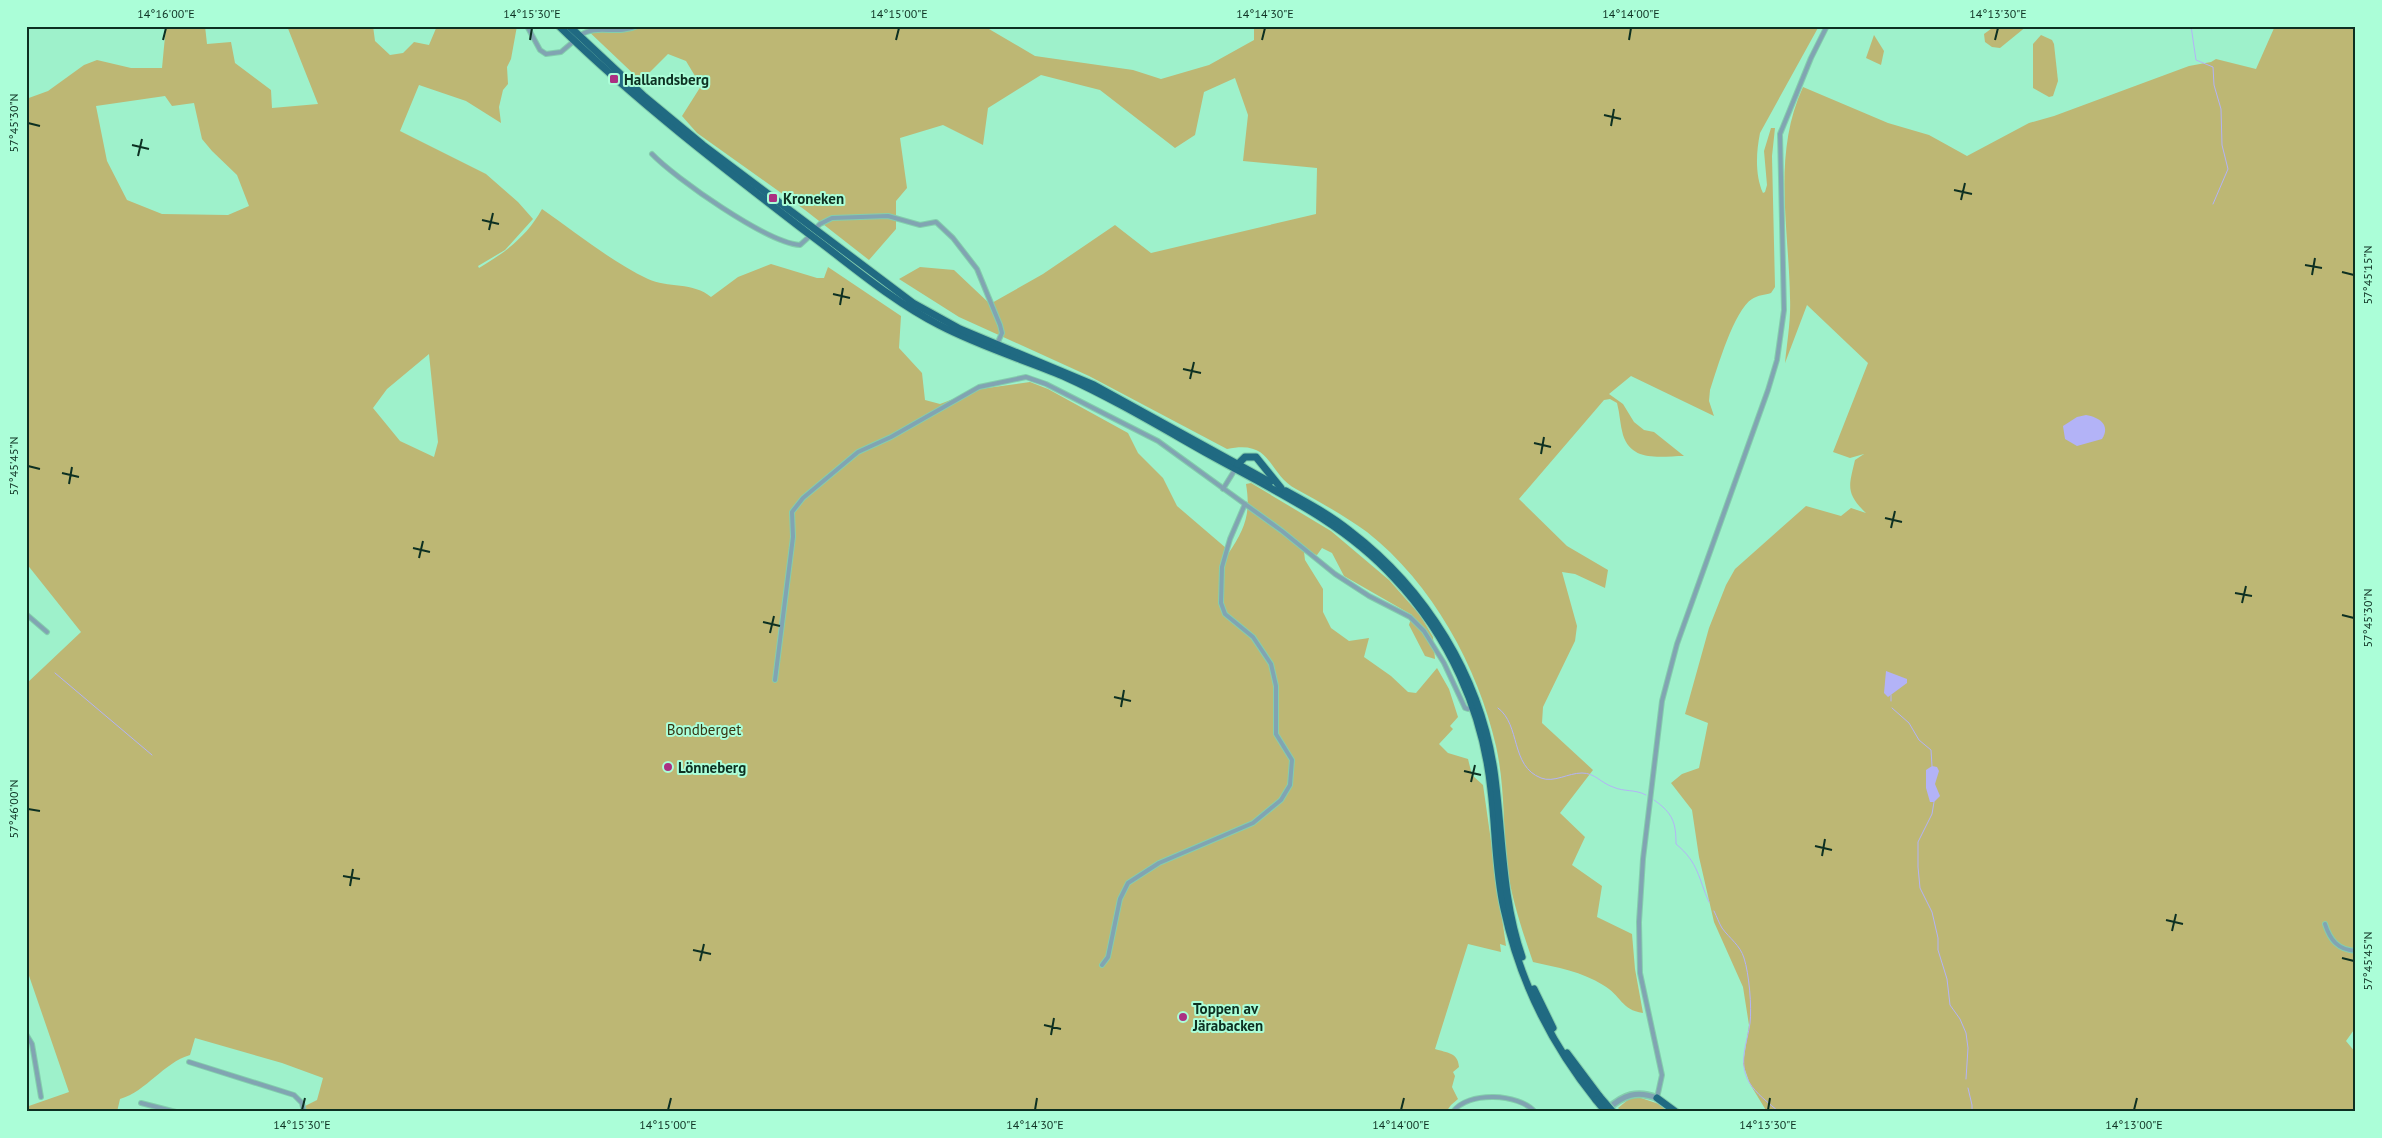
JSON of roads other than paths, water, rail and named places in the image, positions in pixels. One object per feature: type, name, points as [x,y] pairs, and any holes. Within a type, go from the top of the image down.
[{"type":"highway","points":[[559,26],[669,118],[896,299],[938,325],[1092,390],[1280,488],[1329,516],[1384,560],[1423,603],[1457,658],[1478,708],[1491,755],[1505,887],[1518,945],[1535,991],[1550,1023],[1605,1112]]},
{"type":"highway","points":[[569,26],[576,39]]},
{"type":"highway","points":[[813,232],[919,307],[960,329],[1094,385],[1237,467],[1327,521],[1369,553],[1392,575],[1417,604],[1440,638],[1473,707],[1488,765],[1501,892],[1514,950],[1543,1020],[1568,1062],[1598,1098],[1613,1112]]},
{"type":"highway","points":[[1237,467],[1245,457],[1256,457],[1280,488]]},
{"type":"highway","points":[[1657,1098],[1676,1112]]},
{"type":"street","points":[[527,26],[540,50],[546,54],[561,52],[576,39],[593,29],[623,32],[637,26]]},
{"type":"street","points":[[1605,1112],[1618,1100],[1630,1094],[1641,1093],[1657,1098],[1662,1075],[1640,973],[1638,922],[1650,792],[1662,701],[1676,644],[1768,390],[1777,360],[1784,310],[1780,134],[1811,58],[1827,26]]},
{"type":"street","points":[[652,154],[697,190],[773,237],[800,245],[825,220],[832,218],[888,216],[920,226],[936,222],[953,238],[977,269],[1000,325],[1002,333],[997,344]]},
{"type":"street","points":[[775,680],[793,537],[792,512],[803,498],[858,452],[891,437],[980,386],[1026,377],[1046,384],[1158,441],[1282,531],[1335,574],[1418,623],[1444,663],[1465,708],[1473,707]]},
{"type":"street","points":[[1223,489],[1237,467]]},
{"type":"street","points":[[1102,966],[1108,957],[1120,899],[1128,883],[1159,863],[1253,823],[1281,800],[1290,785],[1292,760],[1276,734],[1276,686],[1271,664],[1252,637],[1225,614],[1221,603],[1222,568],[1230,539],[1245,504]]},
{"type":"street","points":[[26,614],[47,632]]},
{"type":"street","points":[[2325,924],[2331,939],[2339,946],[2347,950],[2356,951]]},
{"type":"street","points":[[26,1034],[32,1044],[41,1097]]},
{"type":"street","points":[[189,1062],[262,1084],[299,1098],[304,1112]]},
{"type":"street","points":[[1453,1112],[1467,1101],[1505,1097],[1521,1101],[1535,1112]]},
{"type":"street","points":[[141,1103],[176,1112]]},
{"type":"water","points":[[2086,415],[2102,422],[2105,430],[2104,434],[2102,439],[2077,446],[2065,439],[2063,426],[2077,417]]},
{"type":"water","points":[[1886,671],[1907,679],[1907,683],[1888,697],[1884,693]]},
{"type":"water","points":[[1932,766],[1937,767],[1939,771],[1935,784],[1940,796],[1934,802],[1930,802],[1926,788],[1926,770]]},
{"type":"waterway","points":[[2191,26],[2196,60],[2213,67],[2214,85],[2221,109],[2222,145],[2228,169],[2213,204]]},
{"type":"waterway","points":[[55,673],[152,755]]},
{"type":"waterway","points":[[1891,695],[1891,701]]},
{"type":"waterway","points":[[1498,708],[1510,724],[1524,764],[1531,772],[1541,778],[1556,779],[1577,773],[1587,773],[1617,789],[1646,795]]},
{"type":"waterway","points":[[1892,708],[1909,723],[1919,740],[1931,750],[1932,766]]},
{"type":"waterway","points":[[1654,800],[1665,809],[1672,819],[1676,844],[1694,864],[1709,902]]},
{"type":"waterway","points":[[1934,802],[1932,814],[1918,842],[1920,888],[1932,912],[1938,938],[1938,950],[1947,979],[1950,1005],[1960,1019],[1966,1033],[1968,1048],[1966,1079]]},
{"type":"waterway","points":[[1714,911],[1722,928],[1742,953],[1746,964],[1751,1016],[1744,1053],[1746,1075],[1755,1090],[1779,1112]]},
{"type":"waterway","points":[[1968,1088],[1972,1112]]},
{"type":"place","name":"Hallandsberg","points":[[614,79]]},
{"type":"place","name":"Kroneken","points":[[773,198]]},
{"type":"place","name":"Lönneberg","points":[[668,767]]},
{"type":"place","name":"Toppen av Järabacken","points":[[1183,1017]]},
{"type":"park label","name":"Bondberget","points":[[704,729]]}]
